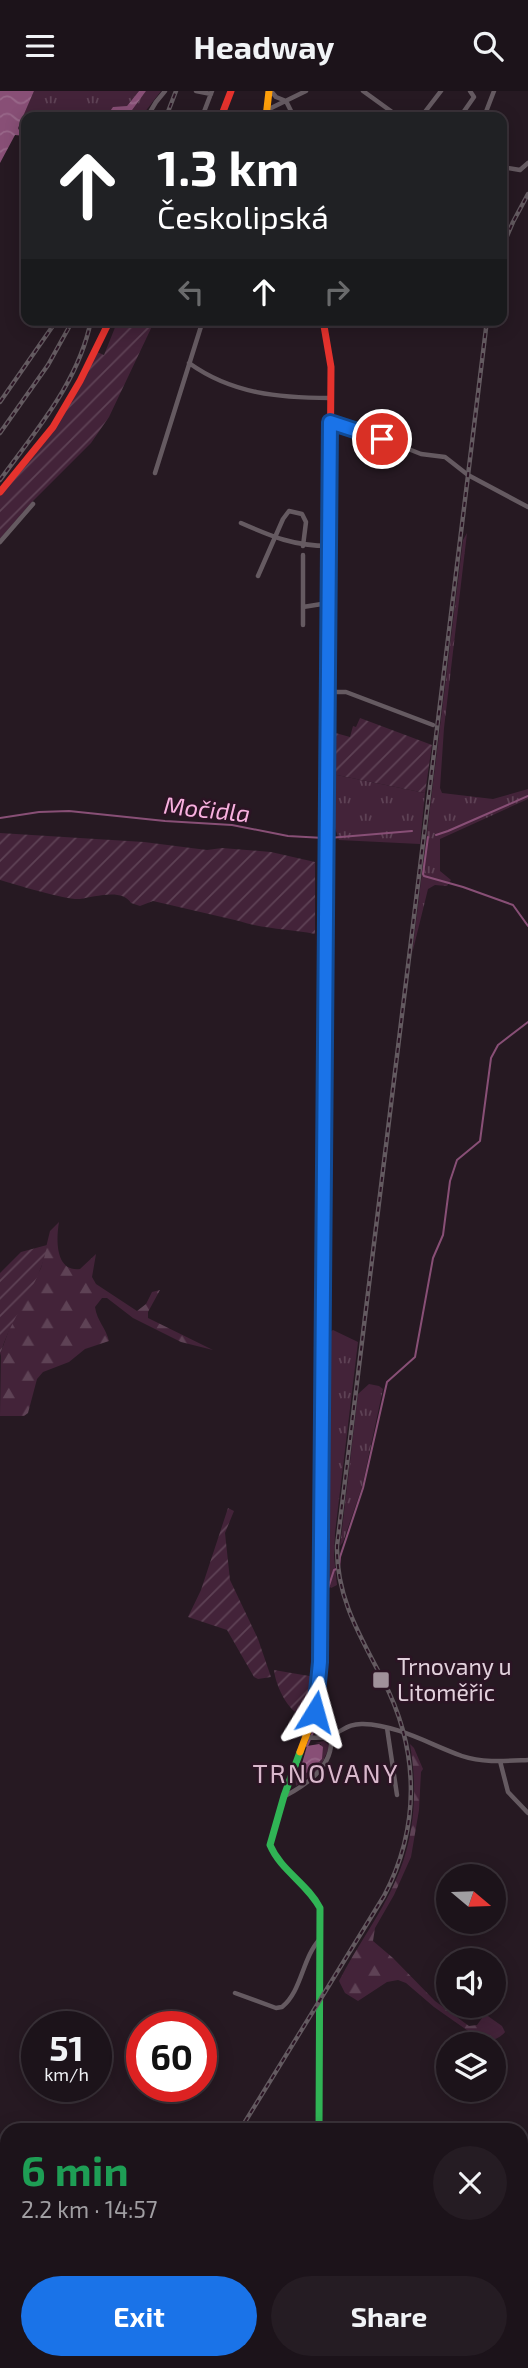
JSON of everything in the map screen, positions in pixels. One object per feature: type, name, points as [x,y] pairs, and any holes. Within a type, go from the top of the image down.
[{"type":"main road","points":[[222,112],[230,91]]},
{"type":"main road","points":[[266,112],[270,91]]},
{"type":"main road","points":[[0,492],[53,427],[71,399],[107,326]]},
{"type":"main road","points":[[319,2123],[321,1914],[318,1902],[282,1866],[270,1845],[284,1796],[315,1712],[320,1676],[330,422],[329,345],[324,326]]},
{"type":"street","points":[[150,112],[165,91]]},
{"type":"street","points":[[196,91],[211,92],[204,112]]},
{"type":"street","points":[[270,91],[286,101],[292,112]]},
{"type":"street","points":[[269,112],[306,91]]},
{"type":"street","points":[[363,91],[392,112]]},
{"type":"street","points":[[425,112],[441,91]]},
{"type":"street","points":[[464,112],[474,97],[470,91]]},
{"type":"street","points":[[487,112],[494,91]]},
{"type":"street","points":[[507,168],[523,169],[528,163]]},
{"type":"street","points":[[155,473],[201,326]]},
{"type":"street","points":[[189,363],[209,377],[279,397],[330,398]]},
{"type":"street","points":[[330,422],[354,431],[363,431],[421,454],[445,457],[468,475],[528,507]]},
{"type":"street","points":[[0,542],[33,504]]},
{"type":"street","points":[[258,576],[289,511],[302,514],[306,522],[303,546]]},
{"type":"street","points":[[242,523],[274,538],[303,546],[329,546]]},
{"type":"street","points":[[303,555],[303,625]]},
{"type":"street","points":[[303,607],[328,603]]},
{"type":"street","points":[[328,692],[346,692],[433,725]]},
{"type":"street","points":[[306,1737],[331,1737],[358,1724],[387,1728],[463,1756],[500,1761],[528,1760]]},
{"type":"street","points":[[387,1728],[397,1795]]},
{"type":"street","points":[[284,1796],[321,1770],[330,1752],[331,1737]]},
{"type":"street","points":[[500,1761],[508,1792],[528,1813]]},
{"type":"street","points":[[235,1993],[276,2008],[286,2005],[314,1945],[321,1939]]},
{"type":"green space","points":[[34,91],[139,91],[127,106],[111,112],[25,112]]},
{"type":"green space","points":[[146,91],[161,91],[145,112],[131,112]]},
{"type":"green space","points":[[116,326],[152,326],[109,417],[91,443],[31,503],[0,539],[0,496],[55,428],[97,352],[104,355]]},
{"type":"green space","points":[[467,533],[444,728],[440,788],[442,793],[493,799],[528,789],[528,799],[440,839],[440,871],[451,880],[447,886],[435,885],[428,889],[412,954],[463,540]]},
{"type":"green space","points":[[360,718],[432,745],[425,793],[332,774],[332,732],[350,737],[353,726],[356,727]]},
{"type":"green space","points":[[332,774],[425,793],[420,844],[339,840],[333,822]]},
{"type":"green space","points":[[0,833],[144,842],[207,850],[222,848],[271,852],[315,862],[315,934],[257,926],[153,901],[140,906],[115,895],[80,899],[64,897],[0,880]]},
{"type":"green space","points":[[59,1222],[59,1253],[66,1265],[72,1269],[80,1269],[96,1254],[92,1277],[96,1284],[137,1311],[146,1304],[152,1292],[160,1290],[148,1312],[148,1318],[213,1350],[181,1342],[133,1318],[107,1298],[102,1298],[95,1307],[109,1341],[85,1349],[69,1362],[43,1372],[37,1379],[28,1413],[24,1416],[0,1416],[1,1352],[11,1324],[41,1268],[50,1231]]},
{"type":"green space","points":[[47,1245],[39,1274],[11,1327],[0,1356],[0,1273],[21,1252]]},
{"type":"green space","points":[[333,1330],[358,1342],[335,1533],[337,1585],[331,1588],[326,1582],[328,1333]]},
{"type":"green space","points":[[369,1384],[383,1389],[362,1487],[340,1546],[358,1394]]},
{"type":"green space","points":[[228,1508],[234,1511],[225,1533],[230,1580],[258,1639],[271,1677],[254,1677],[227,1630],[188,1617],[201,1590]]},
{"type":"green space","points":[[274,1670],[315,1677],[309,1719],[296,1713],[285,1700]]},
{"type":"green space","points":[[324,1741],[330,1746],[319,1769],[296,1786],[295,1773],[304,1775],[321,1757],[321,1744],[315,1743]]},
{"type":"green space","points":[[410,1744],[423,1769],[411,1857],[375,1928],[373,1941],[436,2002],[436,2008],[406,1983],[398,1980],[387,1982],[358,2001],[345,1993],[339,1981],[389,1895],[402,1865],[413,1814]]},
{"type":"green space","points":[[450,2018],[458,2018],[469,2026],[477,2025],[482,2018],[491,2018],[502,2026],[505,2032],[470,2032]]},
{"type":"water","points":[[0,91],[34,91],[25,112],[21,112],[18,128],[21,136],[15,135],[0,163]]},
{"type":"water","points":[[139,91],[146,91],[131,112],[110,112],[113,107],[127,106]]},
{"type":"water","points":[[319,1744],[323,1747],[322,1759],[304,1775],[299,1774],[307,1746]]},
{"type":"waterway","name":"Močidla","points":[[436,835],[528,796]]},
{"type":"waterway","name":"Močidla","points":[[0,818],[69,811],[232,825],[288,836],[324,838]]},
{"type":"waterway","name":"Močidla","points":[[329,838],[412,831]]},
{"type":"waterway","points":[[428,837],[424,876],[513,905],[528,926]]},
{"type":"waterway","points":[[323,1604],[334,1570],[339,1568],[340,1557],[363,1488],[387,1382],[415,1357],[433,1258],[443,1235],[450,1181],[457,1160],[480,1141],[491,1058],[498,1045],[528,1022]]},
{"type":"waterway","points":[[319,1705],[321,1690]]},
{"type":"waterway","points":[[307,1746],[317,1714]]},
{"type":"railway","points":[[168,112],[176,91]]},
{"type":"railway","points":[[507,236],[528,194]]},
{"type":"railway","points":[[0,402],[53,326]]},
{"type":"railway","points":[[0,433],[48,365],[70,326]]},
{"type":"railway","points":[[0,480],[55,405],[77,364],[89,326]]},
{"type":"railway","points":[[244,2123],[384,1896],[405,1842],[409,1815],[411,1788],[404,1733],[395,1706],[351,1616],[341,1582],[337,1546],[486,326]]},
{"type":"traffic: fast","points":[[325,1073],[329,626]]},
{"type":"traffic: fast","points":[[300,1752],[270,1845],[320,1908],[319,2123]]},
{"type":"traffic: slow","points":[[267,112],[269,91]]},
{"type":"traffic: slow","points":[[300,1752],[315,1712],[320,1676],[323,1341]]},
{"type":"traffic: jam","points":[[223,112],[231,91]]},
{"type":"traffic: jam","points":[[0,492],[53,427],[80,381],[107,326]]},
{"type":"traffic: jam","points":[[324,326],[331,367],[329,626]]},
{"type":"traffic: jam","points":[[323,1341],[325,1073]]},
{"type":"place","name":"Trnovany u Litoměřic","points":[[381,1680]]},
{"type":"district","name":"TRNOVANY","points":[[326,1774]]},
{"type":"route","points":[[315,1712],[320,1662],[330,422],[382,439]]}]
